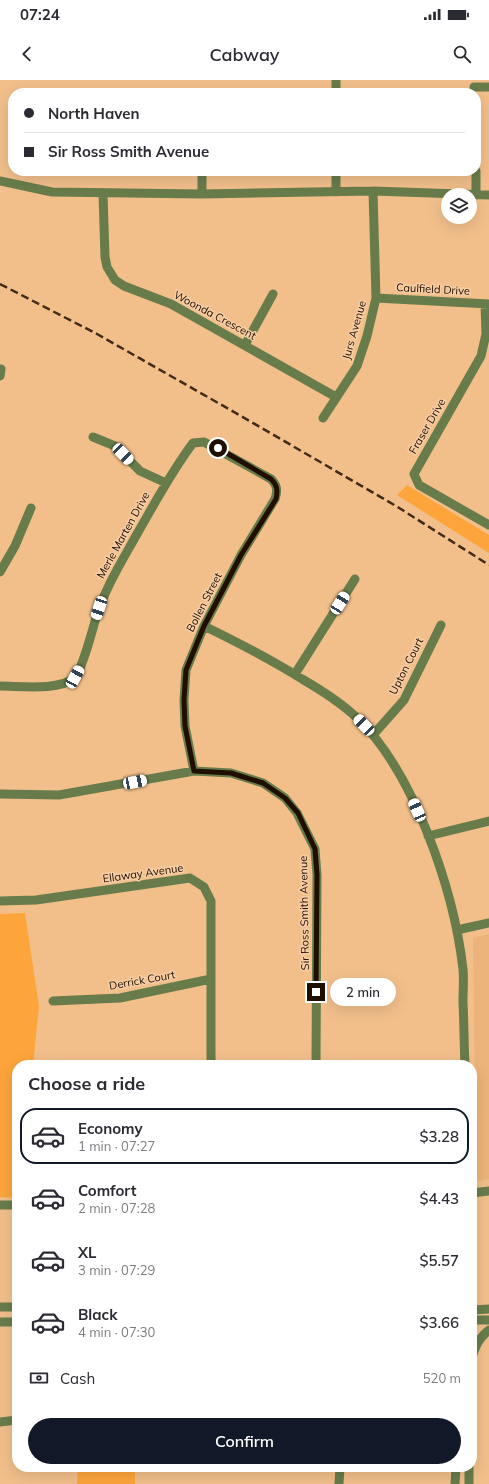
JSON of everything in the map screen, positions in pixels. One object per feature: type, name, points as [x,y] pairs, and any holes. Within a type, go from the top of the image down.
[{"type":"street","points":[[474,87],[489,87]]},
{"type":"street","points":[[202,176],[202,194]]},
{"type":"street","points":[[336,176],[336,192]]},
{"type":"street","points":[[476,176],[476,188]]},
{"type":"street","points":[[0,181],[52,192],[202,194],[373,191],[441,194]]},
{"type":"street","name":"Jurs Avenue","points":[[323,418],[357,366],[367,336],[376,298],[373,191]]},
{"type":"street","name":"Woonda Crescent","points":[[103,193],[105,257],[107,267],[115,280],[124,286],[171,304],[246,344],[336,397]]},
{"type":"street","points":[[477,195],[489,196]]},
{"type":"street","points":[[246,344],[272,294]]},
{"type":"street","name":"Caulfield Drive","points":[[376,298],[487,304]]},
{"type":"street","name":"Fraser Drive","points":[[487,304],[486,334],[481,356],[414,474],[420,485],[489,526]]},
{"type":"street","points":[[93,436],[115,446],[140,471],[166,483]]},
{"type":"street","name":"Merle Marten Drive","points":[[0,686],[46,686],[64,684],[75,677],[82,664],[99,608],[113,577],[166,483],[193,444],[204,442],[271,479]]},
{"type":"street","name":"Bollen Street","points":[[194,771],[185,726],[184,700],[186,670],[204,626],[241,555],[276,499],[276,484],[271,479]]},
{"type":"street","points":[[0,572],[15,546],[31,508]]},
{"type":"street","points":[[295,674],[355,579]]},
{"type":"street","name":"Upton Court","points":[[373,735],[404,700],[440,625]]},
{"type":"street","points":[[204,626],[255,651],[295,674],[332,698],[356,716],[373,735],[390,758],[411,796],[428,836],[449,899],[457,930],[463,970],[465,1060]]},
{"type":"street","name":"Sir Ross Smith Avenue","points":[[0,794],[59,795],[194,771],[231,773],[263,783],[285,798],[298,813],[315,849],[317,875],[316,1060]]},
{"type":"street","points":[[428,836],[489,822]]},
{"type":"street","name":"Ellaway Avenue","points":[[0,901],[36,900],[190,878],[204,886],[211,900],[211,1060]]},
{"type":"street","points":[[457,930],[489,924]]},
{"type":"street","name":"Derrick Court","points":[[53,1001],[120,998],[210,979]]},
{"type":"street","points":[[477,1192],[489,1191]]},
{"type":"street","points":[[0,1205],[12,1205]]},
{"type":"street","points":[[0,1307],[12,1307]]},
{"type":"street","points":[[477,1320],[489,1320]]},
{"type":"street","points":[[0,1322],[12,1322]]},
{"type":"street","points":[[477,1342],[489,1330]]},
{"type":"street","points":[[0,1422],[12,1421]]},
{"type":"street","points":[[339,1484],[340,1472]]},
{"type":"street","points":[[455,1484],[456,1472]]},
{"type":"street","points":[[469,1484],[470,1472]]},
{"type":"shaded area","points":[[407,485],[489,535],[489,553],[397,495]]},
{"type":"shaded area","points":[[25,913],[39,1006],[34,1060],[12,1060],[12,1198],[0,1197],[0,914]]},
{"type":"shaded area","points":[[489,934],[489,1179],[477,1181],[477,1060],[475,1060],[473,938]]},
{"type":"shaded area","points":[[78,1472],[135,1472],[135,1484],[77,1484]]},
{"type":"railway","points":[[0,284],[97,334],[241,416],[396,506],[489,565]]},
{"type":"route","points":[[218,448],[271,479],[276,484],[277,492],[276,499],[241,555],[197,642],[186,670],[184,700],[185,726],[194,771],[231,773],[263,783],[285,798],[298,813],[315,849],[317,875],[316,992]]}]
